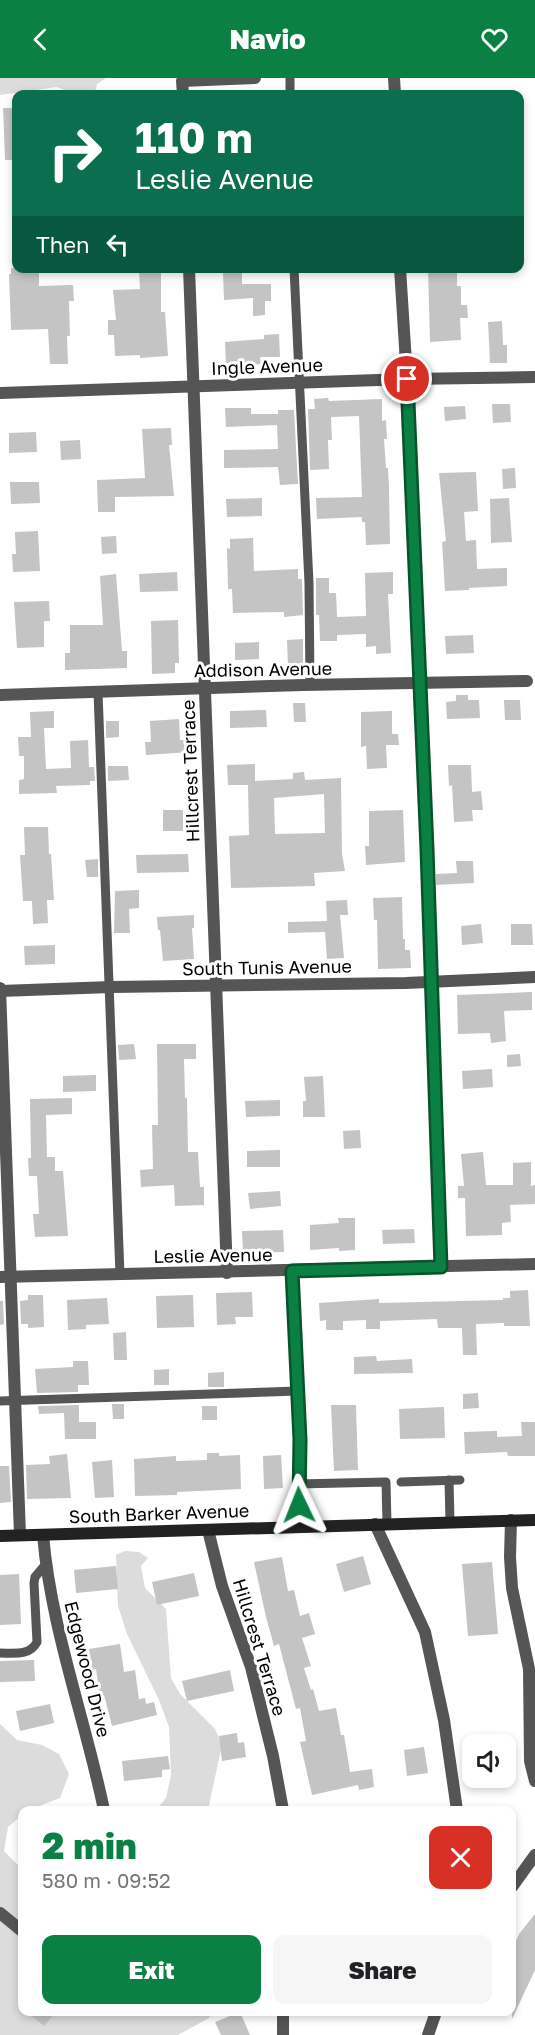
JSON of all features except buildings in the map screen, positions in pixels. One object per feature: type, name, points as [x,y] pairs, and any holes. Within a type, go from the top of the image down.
[{"type":"main road","name":"South Barker Avenue","points":[[0,1536],[535,1520]]},
{"type":"street","points":[[183,90],[182,81],[255,78]]},
{"type":"street","name":"Hillcrest Terrace","points":[[189,273],[227,1273]]},
{"type":"street","points":[[400,273],[407,379],[441,1267]]},
{"type":"street","name":"Ingle Avenue","points":[[0,393],[407,379],[535,377]]},
{"type":"street","name":"Addison Avenue","points":[[0,695],[527,681]]},
{"type":"street","name":"South Tunis Avenue","points":[[0,990],[405,983],[535,976]]},
{"type":"street","points":[[0,990],[6,1277],[16,1400],[20,1536]]},
{"type":"street","name":"Leslie Avenue","points":[[6,1277],[535,1264]]},
{"type":"street","points":[[292,1271],[300,1440],[298,1484],[300,1527]]},
{"type":"street","points":[[510,1520],[512,1588],[529,1669],[530,1761],[535,1781]]},
{"type":"street","points":[[381,1524],[425,1632],[444,1719],[457,1806]]},
{"type":"street","name":"Hillcrest Terrace","points":[[208,1530],[222,1586],[251,1667],[273,1756],[282,1806]]},
{"type":"street","name":"Edgewood Drive","points":[[43,1535],[58,1635],[103,1806]]},
{"type":"street","points":[[516,1877],[535,1855]]},
{"type":"street","points":[[0,1913],[18,1928]]},
{"type":"street","points":[[283,2016],[283,2035]]},
{"type":"street","points":[[428,2035],[435,2016]]},
{"type":"lane","points":[[294,273],[309,583],[310,685]]},
{"type":"lane","points":[[98,692],[111,987],[109,999],[120,1275]]},
{"type":"lane","points":[[0,1401],[297,1391]]},
{"type":"lane","points":[[449,1480],[450,1522]]},
{"type":"lane","points":[[401,1482],[460,1480]]},
{"type":"lane","points":[[298,1484],[386,1482],[381,1524]]},
{"type":"lane","points":[[0,1653],[31,1651],[37,1642],[34,1583],[35,1577],[46,1564]]},
{"type":"shaded area","points":[[0,78],[106,78],[97,84],[96,90],[64,90],[57,87],[12,90],[12,93],[0,95]]},
{"type":"shaded area","points":[[125,1551],[139,1552],[148,1558],[141,1566],[145,1588],[166,1609],[171,1678],[180,1694],[215,1729],[222,1745],[209,1806],[159,1806],[166,1798],[171,1775],[169,1727],[159,1700],[127,1634],[118,1606],[116,1555]]},
{"type":"shaded area","points":[[0,1724],[17,1740],[42,1745],[59,1754],[69,1774],[60,1798],[39,1806],[18,1806],[18,1818],[8,1827],[4,1851],[18,1865],[18,2016],[211,2016],[178,2035],[0,2035]]},
{"type":"route","points":[[299,1505],[300,1440],[292,1271],[441,1267],[427,849],[407,379]]}]
